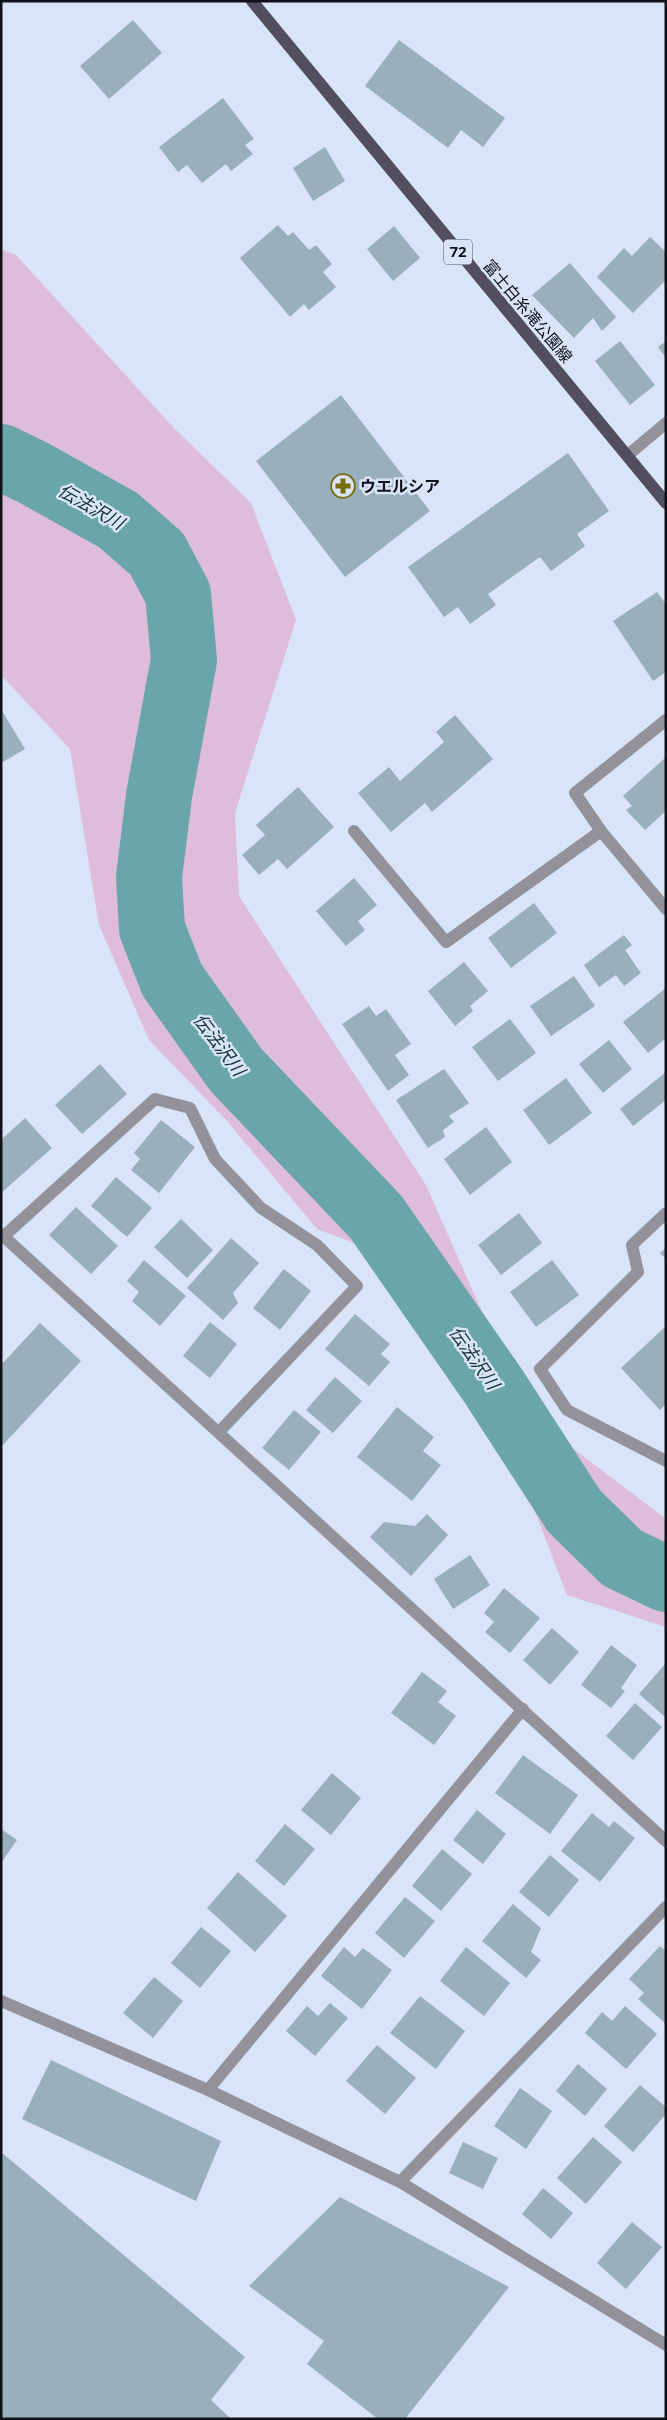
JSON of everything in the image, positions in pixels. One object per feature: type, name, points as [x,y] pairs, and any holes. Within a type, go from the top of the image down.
[{"type":"main road","name":"富士白糸滝公園線","points":[[252,1],[666,503]]},
{"type":"street","points":[[628,455],[666,423]]},
{"type":"street","points":[[666,720],[575,793],[602,831],[666,909]]},
{"type":"street","points":[[354,831],[446,942],[602,831]]},
{"type":"street","points":[[219,1432],[357,1286],[317,1245],[261,1208],[215,1159],[190,1108],[155,1098],[2,1235],[666,1841]]},
{"type":"street","points":[[666,1213],[632,1245],[638,1272],[540,1369],[567,1410],[666,1461]]},
{"type":"street","points":[[208,2090],[523,1709]]},
{"type":"street","points":[[400,2182],[666,1907]]},
{"type":"street","points":[[1,2001],[208,2090],[400,2182],[666,2345]]},
{"type":"shaded area","points":[[1,249],[16,255],[172,426],[251,503],[296,620],[235,813],[239,896],[426,1185],[487,1323],[549,1430],[666,1519],[666,1627],[567,1595],[527,1491],[459,1368],[359,1245],[317,1229],[228,1122],[149,1040],[99,925],[70,749],[1,675]]},
{"type":"building","points":[[133,20],[162,53],[109,99],[80,66]]},
{"type":"building","points":[[399,40],[505,118],[483,147],[461,130],[448,148],[365,86]]},
{"type":"building","points":[[223,98],[254,139],[245,145],[253,154],[231,171],[226,164],[202,183],[187,165],[178,172],[159,147]]},
{"type":"building","points":[[325,147],[345,181],[313,201],[293,168]]},
{"type":"building","points":[[278,225],[288,236],[293,232],[309,250],[316,245],[332,264],[323,272],[336,287],[309,310],[304,304],[290,317],[240,258]]},
{"type":"building","points":[[394,226],[420,258],[393,281],[367,249]]},
{"type":"building","points":[[650,237],[666,252],[666,280],[633,313],[597,277],[624,248],[632,256]]},
{"type":"building","points":[[570,263],[616,317],[602,331],[593,318],[574,338],[532,295]]},
{"type":"building","points":[[620,341],[655,385],[630,405],[595,361]]},
{"type":"building","points":[[666,341],[666,358],[658,347]]},
{"type":"building","name":"ウエルシア","points":[[341,395],[430,511],[345,577],[256,461]]},
{"type":"building","points":[[568,453],[609,511],[577,534],[585,546],[551,571],[540,557],[488,594],[496,605],[470,624],[458,607],[444,617],[408,567]]},
{"type":"building","points":[[657,592],[666,604],[666,672],[653,681],[613,621]]},
{"type":"building","points":[[1,709],[25,749],[1,763]]},
{"type":"building","points":[[455,715],[493,759],[432,812],[425,803],[391,832],[358,793],[389,767],[400,781],[444,742],[436,732]]},
{"type":"building","points":[[666,757],[666,811],[645,830],[626,810],[632,806],[623,796]]},
{"type":"building","points":[[298,787],[334,827],[287,869],[278,859],[259,875],[242,855],[265,835],[256,825]]},
{"type":"building","points":[[354,878],[377,905],[358,921],[365,930],[346,946],[316,911]]},
{"type":"building","points":[[534,903],[557,933],[511,968],[488,938]]},
{"type":"building","points":[[624,935],[632,945],[625,950],[641,973],[624,986],[616,975],[599,987],[584,965]]},
{"type":"building","points":[[464,962],[488,991],[470,1006],[473,1011],[455,1026],[428,991]]},
{"type":"building","points":[[574,976],[595,1006],[551,1036],[530,1006]]},
{"type":"building","points":[[666,988],[666,1038],[648,1053],[623,1022]]},
{"type":"building","points":[[369,1006],[376,1016],[386,1009],[411,1044],[395,1055],[409,1075],[388,1091],[342,1024]]},
{"type":"building","points":[[510,1019],[536,1053],[498,1081],[472,1047]]},
{"type":"building","points":[[609,1040],[632,1069],[603,1093],[579,1064]]},
{"type":"building","points":[[100,1064],[127,1094],[82,1134],[55,1105]]},
{"type":"building","points":[[444,1069],[469,1103],[449,1116],[454,1122],[443,1130],[445,1137],[428,1148],[396,1100]]},
{"type":"building","points":[[666,1072],[666,1100],[633,1126],[620,1109]]},
{"type":"building","points":[[566,1078],[592,1113],[549,1145],[523,1110]]},
{"type":"building","points":[[25,1118],[52,1148],[1,1193],[1,1140]]},
{"type":"building","points":[[161,1120],[195,1147],[159,1193],[131,1170],[140,1159],[134,1153]]},
{"type":"building","points":[[486,1127],[512,1162],[470,1195],[444,1159]]},
{"type":"building","points":[[116,1177],[152,1208],[127,1237],[91,1206]]},
{"type":"building","points":[[76,1207],[118,1246],[91,1274],[49,1235]]},
{"type":"building","points":[[519,1213],[542,1243],[501,1275],[478,1245]]},
{"type":"building","points":[[181,1219],[213,1250],[187,1278],[154,1247]]},
{"type":"building","points":[[231,1238],[259,1263],[233,1293],[238,1303],[223,1320],[187,1288]]},
{"type":"building","points":[[666,1248],[666,1259],[660,1253]]},
{"type":"building","points":[[144,1260],[186,1296],[160,1326],[132,1301],[139,1292],[127,1281]]},
{"type":"building","points":[[552,1260],[579,1295],[536,1327],[510,1292]]},
{"type":"building","points":[[284,1269],[311,1291],[280,1330],[253,1308]]},
{"type":"building","points":[[355,1314],[390,1344],[381,1354],[390,1362],[369,1386],[325,1349]]},
{"type":"building","points":[[210,1322],[237,1344],[210,1378],[183,1356]]},
{"type":"building","points":[[40,1323],[81,1361],[1,1447],[1,1365]]},
{"type":"building","points":[[666,1326],[666,1404],[660,1410],[621,1368]]},
{"type":"building","points":[[335,1377],[362,1401],[333,1433],[306,1410]]},
{"type":"building","points":[[397,1407],[434,1437],[423,1451],[441,1465],[412,1501],[357,1457]]},
{"type":"building","points":[[294,1410],[321,1432],[289,1470],[262,1448]]},
{"type":"building","points":[[427,1514],[448,1535],[411,1576],[370,1537],[384,1522],[415,1526]]},
{"type":"building","points":[[470,1555],[490,1585],[453,1609],[434,1579]]},
{"type":"building","points":[[504,1588],[540,1618],[510,1653],[485,1632],[494,1622],[484,1613]]},
{"type":"building","points":[[552,1628],[579,1652],[550,1685],[523,1660]]},
{"type":"building","points":[[611,1645],[637,1665],[621,1688],[625,1691],[611,1708],[581,1685]]},
{"type":"building","points":[[666,1663],[666,1718],[639,1694]]},
{"type":"building","points":[[422,1672],[447,1691],[438,1702],[456,1716],[434,1745],[391,1713]]},
{"type":"building","points":[[635,1703],[662,1727],[633,1760],[606,1736]]},
{"type":"building","points":[[523,1755],[578,1795],[550,1834],[495,1793]]},
{"type":"building","points":[[332,1773],[361,1798],[331,1835],[301,1810]]},
{"type":"building","points":[[477,1810],[506,1834],[483,1864],[453,1840]]},
{"type":"building","points":[[592,1813],[609,1827],[614,1821],[635,1838],[600,1882],[561,1851]]},
{"type":"building","points":[[285,1824],[315,1849],[284,1886],[255,1861]]},
{"type":"building","points":[[1,1829],[17,1840],[1,1863]]},
{"type":"building","points":[[442,1849],[472,1874],[441,1911],[412,1886]]},
{"type":"building","points":[[550,1855],[579,1880],[549,1917],[519,1892]]},
{"type":"building","points":[[238,1872],[287,1916],[255,1952],[207,1908]]},
{"type":"building","points":[[405,1897],[435,1921],[404,1958],[375,1933]]},
{"type":"building","points":[[513,1904],[541,1928],[531,1952],[541,1960],[526,1978],[482,1941]]},
{"type":"building","points":[[201,1927],[231,1951],[200,1988],[171,1963]]},
{"type":"building","points":[[660,1946],[666,1951],[666,2024],[638,1999],[644,1993],[629,1979]]},
{"type":"building","points":[[344,1947],[355,1957],[363,1948],[392,1970],[362,2009],[321,1976]]},
{"type":"building","points":[[466,1947],[510,1983],[484,2016],[440,1981]]},
{"type":"building","points":[[154,1977],[183,2001],[153,2038],[123,2013]]},
{"type":"building","points":[[420,1996],[465,2031],[436,2069],[390,2033]]},
{"type":"building","points":[[330,2003],[348,2018],[315,2056],[286,2031],[307,2006],[318,2016]]},
{"type":"building","points":[[625,2006],[657,2034],[626,2069],[585,2033],[602,2012],[612,2021]]},
{"type":"building","points":[[377,2045],[416,2078],[385,2114],[346,2081]]},
{"type":"building","points":[[51,2060],[221,2141],[196,2201],[22,2119]]},
{"type":"building","points":[[578,2064],[607,2089],[585,2116],[556,2091]]},
{"type":"building","points":[[640,2085],[666,2107],[666,2114],[633,2152],[604,2126]]},
{"type":"building","points":[[520,2088],[552,2111],[526,2149],[494,2126]]},
{"type":"building","points":[[593,2137],[622,2162],[586,2204],[557,2178]]},
{"type":"building","points":[[463,2142],[498,2158],[483,2189],[449,2173]]},
{"type":"building","points":[[1,2152],[245,2357],[211,2400],[231,2419],[1,2419]]},
{"type":"building","points":[[543,2188],[573,2213],[551,2239],[522,2214]]},
{"type":"building","points":[[340,2197],[509,2287],[405,2419],[378,2419],[307,2364],[324,2341],[249,2286]]},
{"type":"building","points":[[632,2222],[662,2247],[626,2289],[597,2263]]},
{"type":"waterway","name":"伝法沢川","points":[[1,457],[34,473],[118,520],[157,554],[178,594],[184,660],[159,796],[149,877],[152,929],[172,980],[236,1070],[376,1217],[494,1387],[574,1511],[622,1558],[666,1579]]},
{"type":"place","name":"ウエルシア","points":[[343,486]]}]
